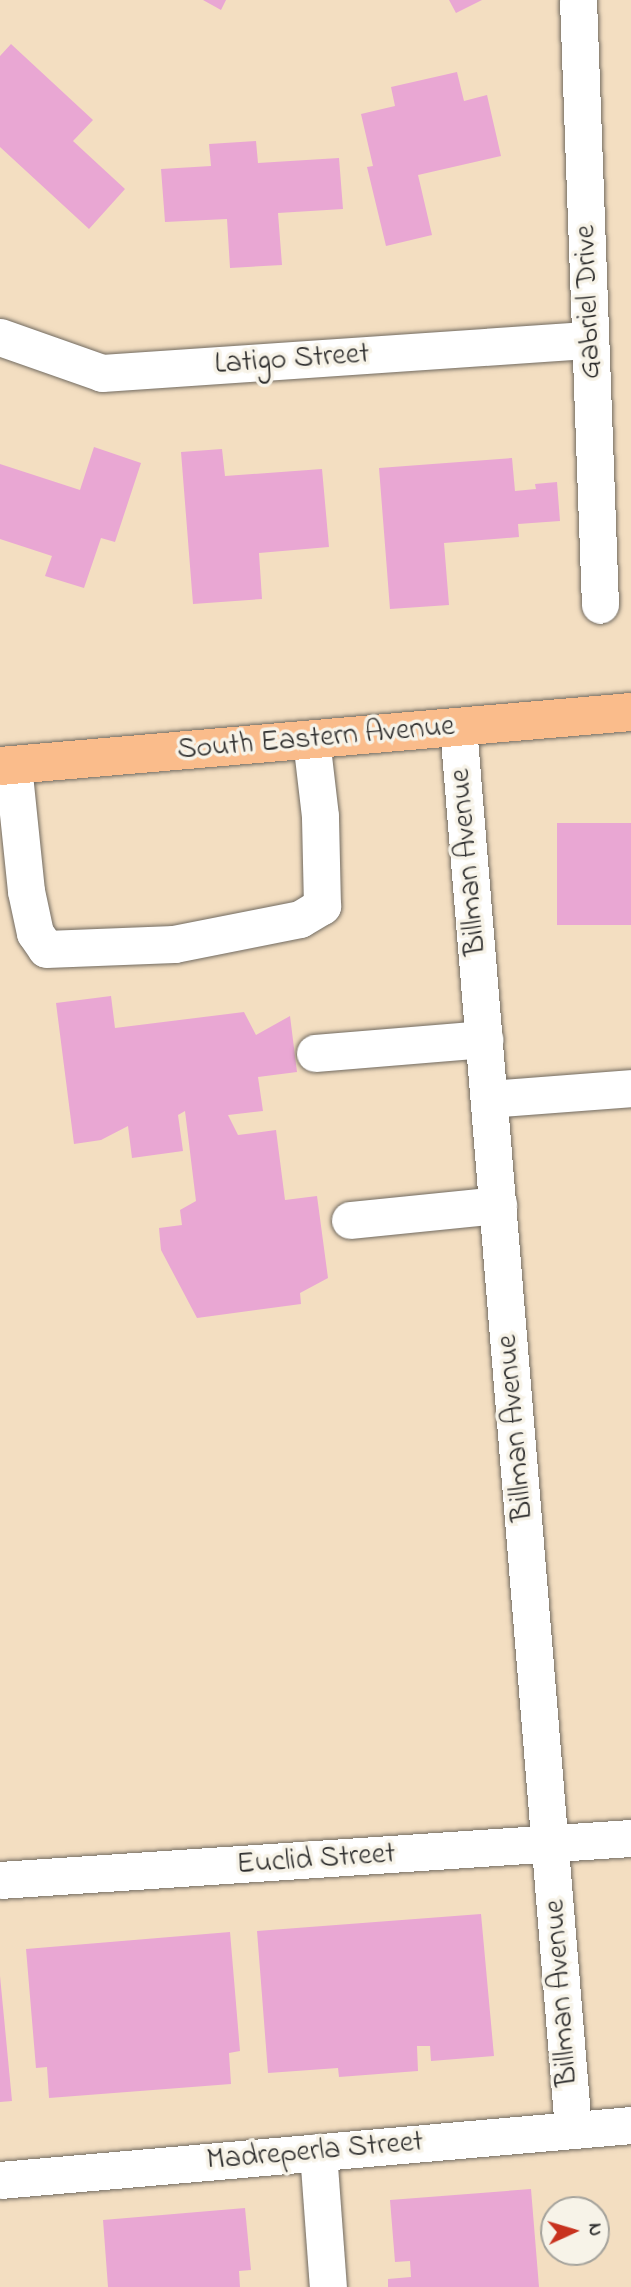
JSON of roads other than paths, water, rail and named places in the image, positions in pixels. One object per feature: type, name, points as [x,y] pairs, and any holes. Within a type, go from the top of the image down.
[{"type":"main road","name":"South Eastern Avenue","points":[[7,765],[631,712]]},
{"type":"street","name":"Gabriel Drive","points":[[578,0],[600,605]]},
{"type":"street","name":"Latigo Street","points":[[0,337],[102,373],[590,340]]},
{"type":"street","name":"Billman Avenue","points":[[458,727],[573,2129]]},
{"type":"street","points":[[7,765],[26,891],[35,933],[46,949],[174,944],[300,919],[322,906],[319,807],[311,740]]},
{"type":"street","points":[[315,1053],[484,1039]]},
{"type":"street","points":[[489,1099],[631,1088]]},
{"type":"street","points":[[350,1220],[498,1205]]},
{"type":"street","name":"Euclid Street","points":[[0,1880],[631,1838]]},
{"type":"street","name":"Madreperla Street","points":[[0,2180],[631,2124]]},
{"type":"street","points":[[318,2152],[328,2287]]}]
